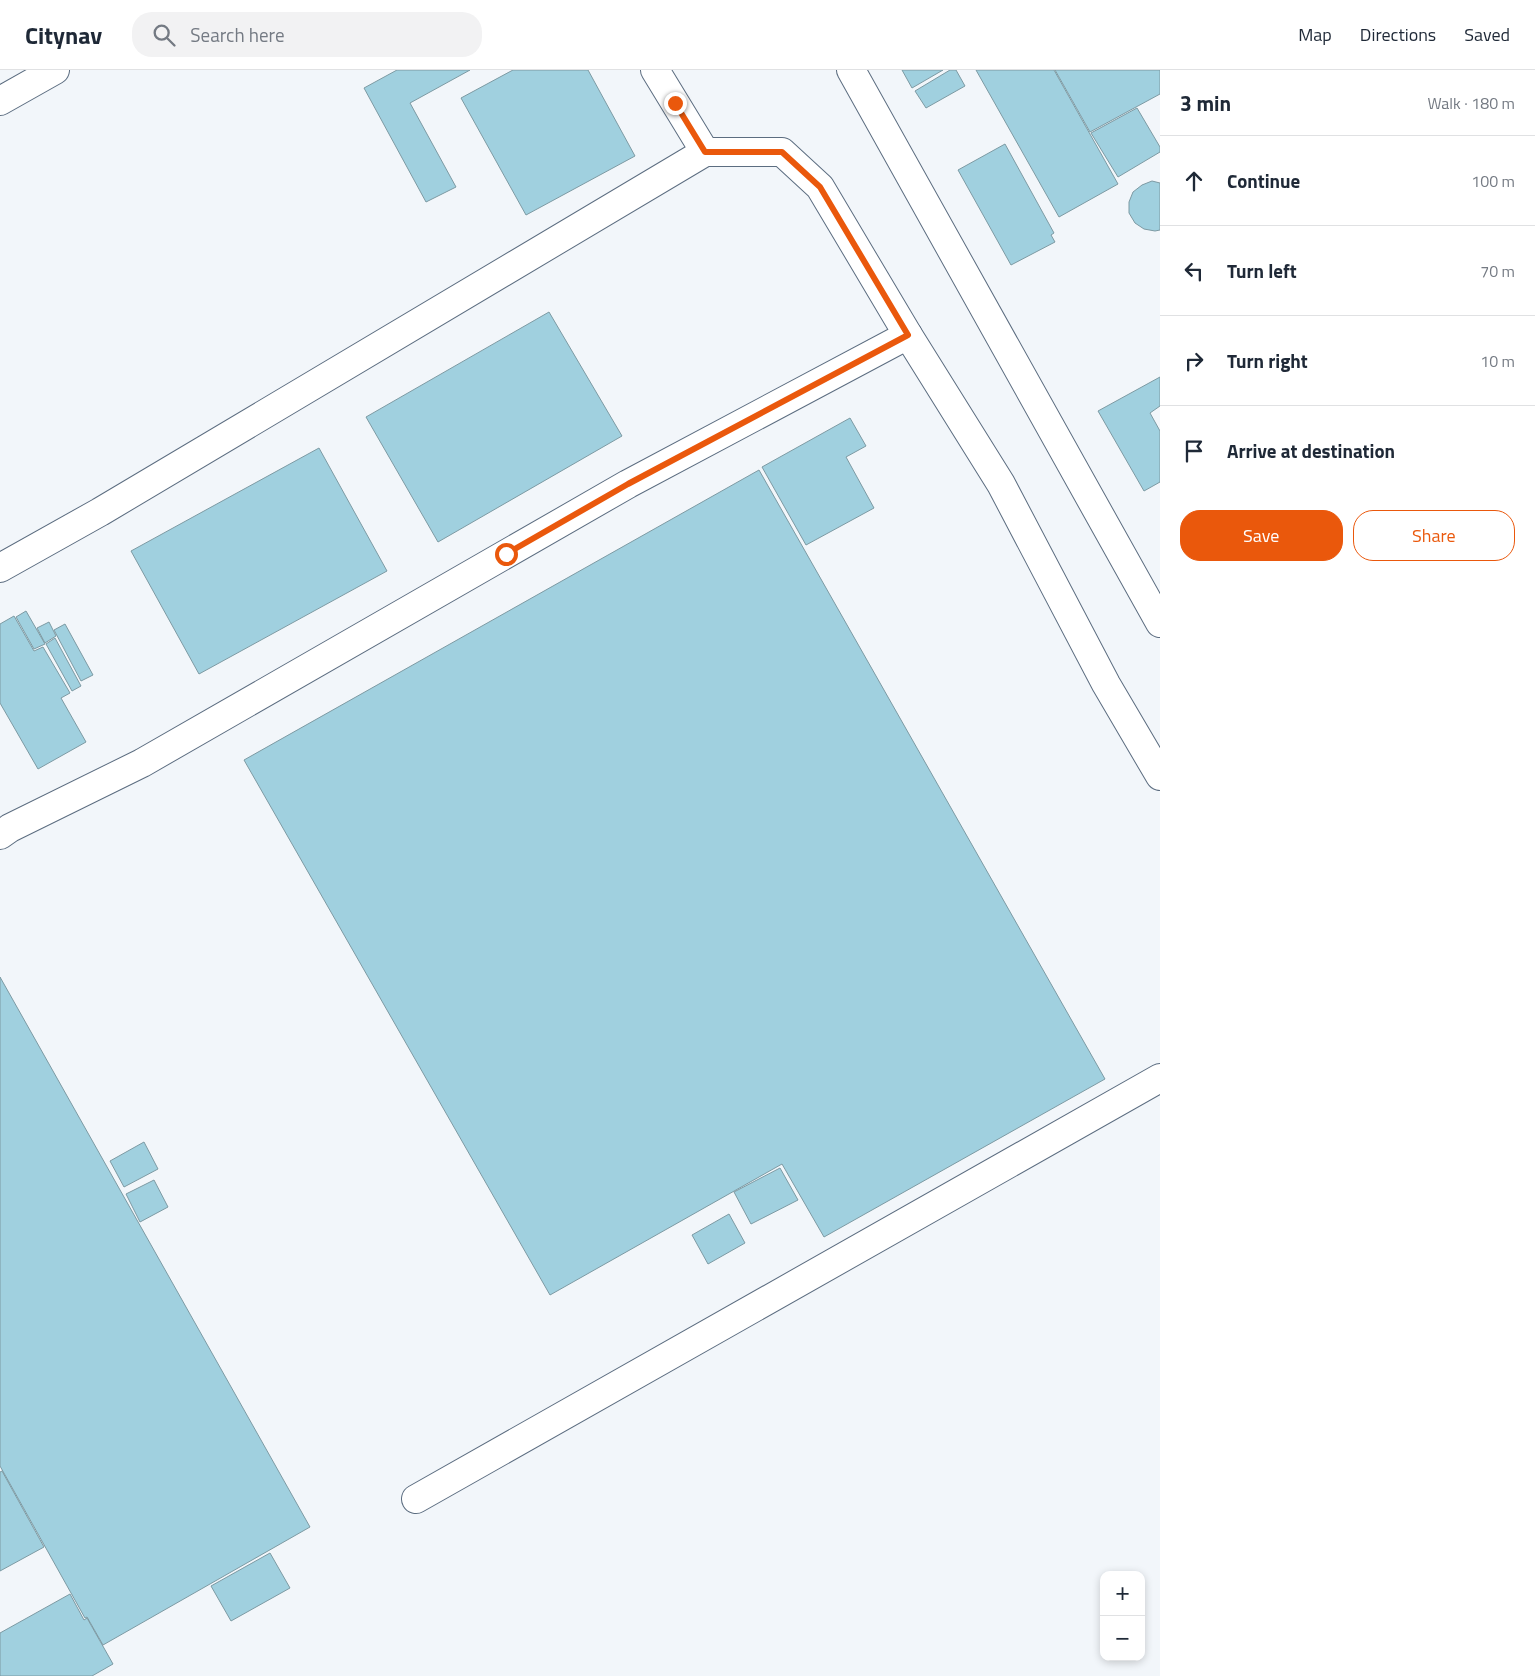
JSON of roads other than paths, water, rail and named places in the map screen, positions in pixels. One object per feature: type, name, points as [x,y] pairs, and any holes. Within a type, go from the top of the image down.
[{"type":"lane","points":[[0,101],[55,70]]},
{"type":"lane","points":[[655,70],[705,152]]},
{"type":"lane","points":[[851,70],[1160,623]]},
{"type":"lane","points":[[0,568],[100,512],[705,152],[782,152],[820,187],[908,335],[1001,484],[1106,684],[1160,776]]},
{"type":"lane","points":[[0,835],[10,828],[142,762],[628,484],[908,335]]},
{"type":"lane","points":[[416,1499],[1160,1078]]}]
